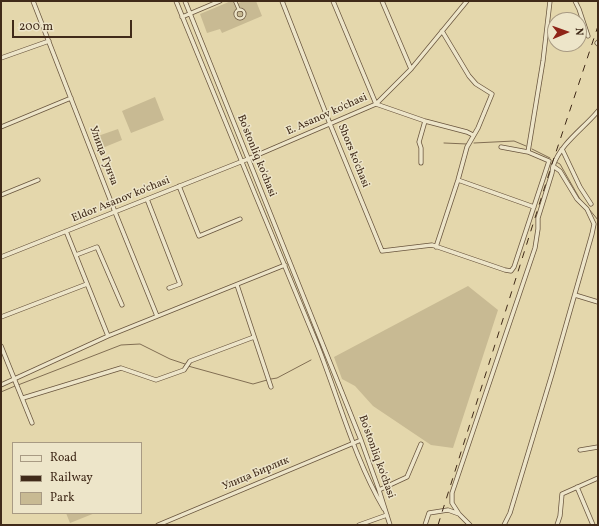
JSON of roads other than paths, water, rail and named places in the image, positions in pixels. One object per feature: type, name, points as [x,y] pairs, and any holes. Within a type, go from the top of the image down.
[{"type":"street","name":"Улица Гунча","points":[[34,1],[70,98],[157,316]]},
{"type":"street","name":"Bo'stonliq ko'chasi","points":[[176,1],[326,366],[353,444],[374,492],[387,515]]},
{"type":"street","name":"Bo'stonliq ko'chasi","points":[[185,1],[361,440],[380,490],[387,515]]},
{"type":"street","points":[[182,17],[220,1]]},
{"type":"street","points":[[235,1],[238,10]]},
{"type":"street","name":"Shors ko'chasi","points":[[282,1],[382,251],[432,245],[436,247]]},
{"type":"street","points":[[333,1],[376,104],[425,121],[467,132],[473,136]]},
{"type":"street","points":[[382,1],[411,69]]},
{"type":"street","name":"E. Asanov ko'chasi","points":[[248,160],[376,104],[411,69],[467,1]]},
{"type":"street","points":[[528,152],[543,61],[550,1]]},
{"type":"street","points":[[575,1],[588,36]]},
{"type":"street","points":[[442,31],[469,76],[476,84],[492,94],[478,128],[467,147],[436,247],[511,271],[514,267],[548,161],[528,152],[502,147]]},
{"type":"street","points":[[1,58],[49,41]]},
{"type":"street","points":[[1,127],[70,98]]},
{"type":"street","points":[[469,525],[452,503],[452,493],[535,248],[538,218],[556,156],[598,111]]},
{"type":"street","points":[[421,163],[419,142],[425,121]]},
{"type":"street","points":[[562,149],[580,187],[591,204]]},
{"type":"street","name":"Eldor Asanov ko'chasi","points":[[1,257],[248,160]]},
{"type":"street","points":[[553,166],[560,172],[577,199],[587,209],[594,224],[598,227]]},
{"type":"street","points":[[1,195],[38,180]]},
{"type":"street","points":[[458,180],[534,207]]},
{"type":"street","points":[[179,186],[199,236],[240,219]]},
{"type":"street","points":[[146,199],[180,284],[169,288]]},
{"type":"street","points":[[504,525],[510,513],[550,382],[594,224]]},
{"type":"street","points":[[66,231],[108,336]]},
{"type":"street","points":[[76,256],[97,247],[122,305]]},
{"type":"street","points":[[1,385],[15,381],[108,336],[290,263]]},
{"type":"street","points":[[1,317],[87,284]]},
{"type":"street","points":[[237,285],[270,386]]},
{"type":"street","points":[[575,295],[598,302]]},
{"type":"street","points":[[23,398],[121,368],[156,380],[184,370],[190,361],[254,337]]},
{"type":"street","points":[[1,346],[32,423]]},
{"type":"street","name":"Улица Бирлик","points":[[158,525],[361,440]]},
{"type":"street","points":[[380,490],[407,477],[421,444]]},
{"type":"street","points":[[580,450],[598,447]]},
{"type":"street","points":[[557,525],[560,516],[562,494],[598,478]]},
{"type":"street","points":[[577,488],[593,525]]},
{"type":"street","points":[[425,525],[429,513],[448,510],[459,514]]},
{"type":"street","points":[[359,525],[387,515],[390,525]]},
{"type":"waterway","points":[[474,143],[514,141],[526,146]]},
{"type":"waterway","points":[[444,143],[467,144]]},
{"type":"waterway","points":[[532,149],[550,158]]},
{"type":"waterway","points":[[556,162],[560,164],[581,201]]},
{"type":"waterway","points":[[589,209],[598,220]]},
{"type":"waterway","points":[[18,385],[121,345],[140,344],[170,359],[185,364]]},
{"type":"waterway","points":[[271,379],[277,378],[311,360]]},
{"type":"waterway","points":[[188,366],[253,384],[267,380]]},
{"type":"waterway","points":[[1,392],[15,386]]},
{"type":"railway","points":[[438,525],[552,164],[598,26]]}]
